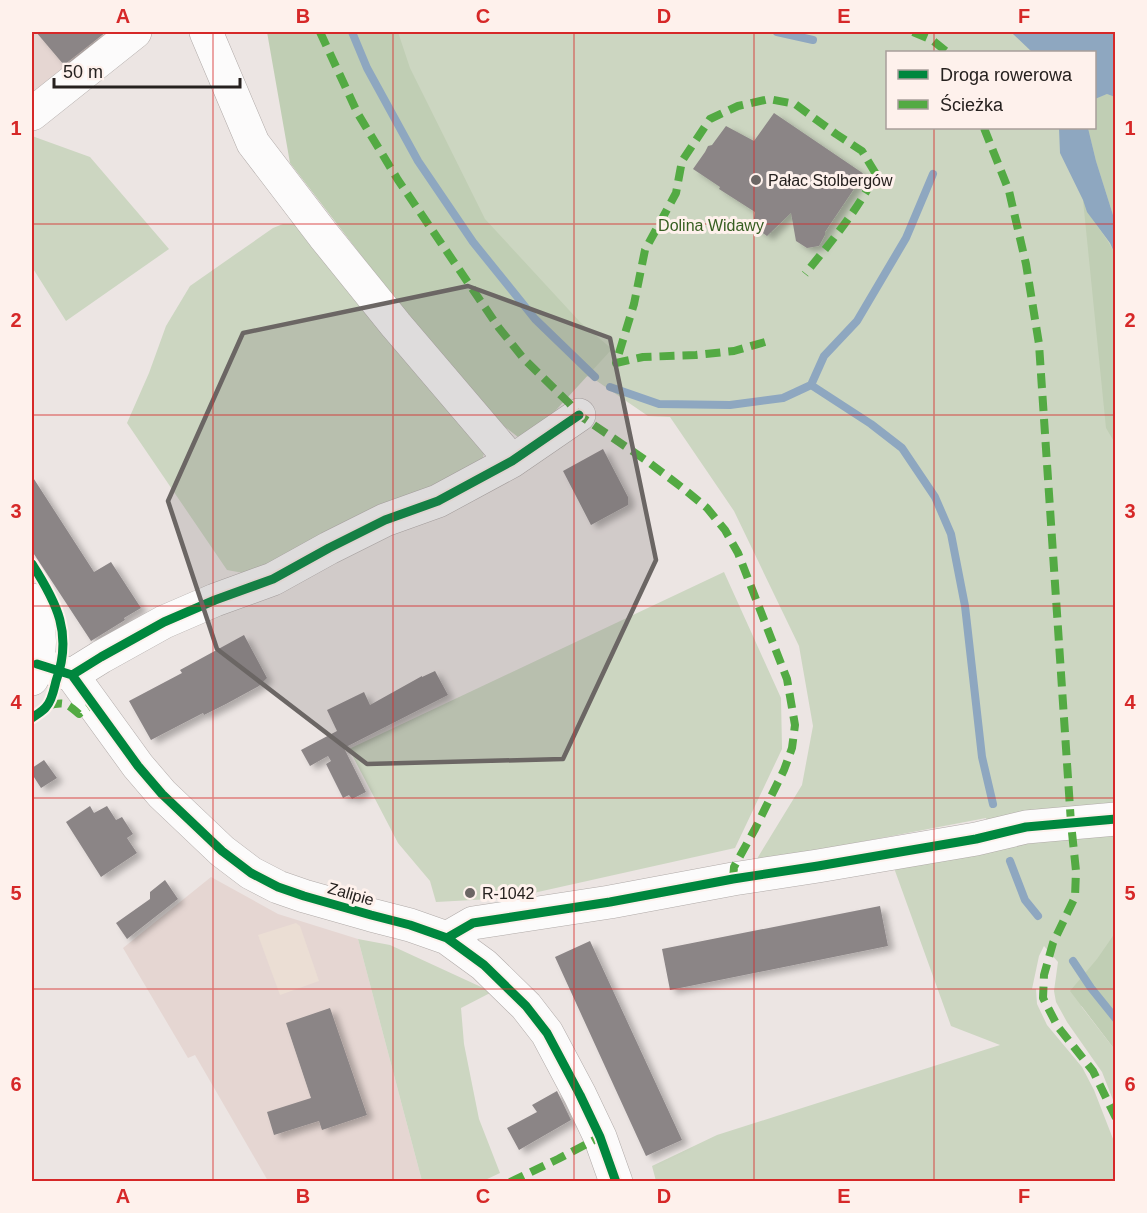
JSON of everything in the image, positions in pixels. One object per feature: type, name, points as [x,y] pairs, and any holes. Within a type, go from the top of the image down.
[{"type":"street","points":[[32,114],[135,32]]},
{"type":"street","points":[[206,32],[253,142],[324,236],[396,325],[512,460]]},
{"type":"street","points":[[32,600],[39,627],[36,666],[72,675],[164,622],[273,579],[385,520],[438,501],[512,460],[579,415]]},
{"type":"street","name":"Zalipie","points":[[72,675],[138,766],[162,794],[222,851],[251,873],[304,896],[410,925],[447,938],[484,965],[526,1006],[547,1033],[600,1137],[616,1182]]},
{"type":"street","points":[[447,938],[473,923],[610,902],[733,879],[976,839],[1026,827],[1116,819]]},
{"type":"highlighted area","points":[[468,286],[610,338],[656,560],[563,759],[367,764],[217,649],[168,501],[243,333]]},
{"type":"shaded area","points":[[32,32],[152,32],[32,126]]},
{"type":"shaded area","points":[[211,877],[278,914],[358,939],[422,1181],[268,1181],[195,1055],[188,1058],[123,948]]},
{"type":"shaded area","points":[[296,923],[300,926],[319,981],[280,995],[258,935]]},
{"type":"green space","points":[[267,32],[398,32],[410,68],[485,219],[581,323],[612,349],[546,421],[518,437],[496,420],[438,355],[290,163]]},
{"type":"green space","name":"Dolina Widawy","points":[[354,32],[1115,32],[1115,1025],[1081,1006],[1115,1050],[1115,1105],[1102,1072],[1056,1002],[1054,991],[1058,962],[1044,946],[1039,956],[1032,989],[1036,989],[1037,1004],[1047,1025],[1082,1067],[1094,1090],[1115,1144],[1115,1181],[656,1181],[652,1166],[717,1135],[1000,1045],[951,1026],[894,868],[989,845],[986,818],[755,862],[802,785],[813,726],[799,646],[734,511],[670,417],[648,416],[591,377],[567,372]]},
{"type":"green space","points":[[1107,94],[1115,97],[1115,219],[1088,129],[1096,129],[1096,99]]},
{"type":"green space","points":[[32,136],[90,157],[169,249],[66,321],[32,267]]},
{"type":"green space","points":[[1083,200],[1115,254],[1115,443],[1106,428]]},
{"type":"green space","points":[[283,224],[297,224],[485,450],[480,467],[254,575],[227,570],[127,423],[166,326],[190,286],[273,228]]},
{"type":"green space","points":[[724,572],[781,698],[782,749],[735,848],[511,898],[436,902],[430,881],[398,843],[349,749]]},
{"type":"green space","points":[[1115,933],[1115,1050],[1070,991]]},
{"type":"green space","points":[[358,939],[390,945],[492,992],[461,1008],[464,1044],[479,1119],[500,1173],[483,1181],[422,1181]]},
{"type":"water","points":[[1007,32],[1115,32],[1115,97],[1107,94],[1096,99],[1096,51],[1031,51],[1013,34]]},
{"type":"water","points":[[1059,129],[1088,129],[1115,219],[1115,254],[1110,243],[1087,212],[1060,153]]},
{"type":"building","points":[[36,32],[106,32],[64,65]]},
{"type":"building","name":"Pałac Stolbergów","points":[[774,113],[864,174],[825,232],[819,246],[807,248],[796,241],[791,213],[767,236],[753,226],[755,212],[693,169],[708,146],[712,145],[726,126],[754,141]]},
{"type":"building","points":[[603,449],[628,497],[628,505],[591,525],[563,471]]},
{"type":"building","points":[[32,476],[94,572],[111,562],[141,608],[91,641],[32,551]]},
{"type":"building","points":[[244,635],[267,678],[259,686],[226,704],[204,715],[203,713],[151,740],[129,701],[182,673],[180,670]]},
{"type":"building","points":[[435,671],[448,695],[344,748],[366,792],[352,799],[349,795],[343,798],[326,764],[331,761],[328,756],[310,766],[301,750],[337,731],[327,710],[364,692],[370,705]]},
{"type":"building","points":[[44,760],[57,778],[41,788],[32,774],[32,768]]},
{"type":"building","points":[[90,806],[94,813],[107,806],[116,820],[122,817],[133,834],[127,838],[137,853],[101,877],[66,822]]},
{"type":"building","points":[[165,880],[178,899],[127,939],[116,923],[150,899],[150,892]]},
{"type":"building","points":[[880,906],[888,946],[670,990],[662,949]]},
{"type":"building","points":[[590,941],[682,1140],[646,1156],[555,957]]},
{"type":"building","points":[[330,1008],[367,1115],[322,1130],[319,1121],[274,1135],[267,1112],[311,1098],[286,1023]]},
{"type":"building","points":[[557,1091],[571,1120],[519,1150],[507,1128],[537,1112],[532,1105]]},
{"type":"waterway","points":[[352,32],[367,68],[418,161],[473,242],[535,319],[595,377]]},
{"type":"waterway","points":[[777,32],[813,40]]},
{"type":"waterway","points":[[933,174],[906,238],[857,321],[824,356],[811,385],[871,424],[902,448],[935,497],[951,534],[965,606],[982,757],[993,804]]},
{"type":"waterway","points":[[610,387],[659,404],[730,405],[783,398],[811,385]]},
{"type":"waterway","points":[[1010,861],[1025,900],[1038,916]]},
{"type":"waterway","points":[[1073,961],[1116,1019]]},
{"type":"marked path","points":[[320,32],[358,114],[398,180],[499,328],[524,359],[579,415],[647,461],[707,508],[725,530],[738,553],[787,679],[795,725],[792,748],[784,770],[734,867],[733,879]]},
{"type":"marked path","points":[[913,32],[932,40],[946,51]]},
{"type":"marked path","points":[[765,342],[734,351],[643,357],[616,363],[634,304],[645,250],[676,193],[682,161],[710,119],[738,106],[769,99],[795,104],[862,151],[876,174],[852,213],[805,274]]},
{"type":"marked path","points":[[984,129],[1009,191],[1026,264],[1039,344],[1076,871],[1075,897],[1053,943],[1044,975],[1043,998],[1058,1027],[1093,1071],[1116,1118]]},
{"type":"marked path","points":[[47,706],[65,704],[79,714],[93,704]]},
{"type":"marked path","points":[[510,1182],[600,1137]]},
{"type":"cycle path","points":[[72,675],[164,622],[273,579],[385,520],[438,501],[512,461],[579,415]]},
{"type":"cycle path","points":[[32,564],[55,606],[60,620],[63,648],[51,698],[45,708],[32,718]]},
{"type":"cycle path","points":[[37,664],[72,675],[138,766],[162,794],[222,851],[251,873],[278,887],[304,896],[410,925],[447,938],[484,965],[526,1006],[547,1033],[600,1137],[616,1182]]},
{"type":"cycle path","points":[[447,938],[473,923],[610,902],[733,879],[976,839],[1026,827],[1116,819]]},
{"type":"place","name":"Pałac Stolbergów","points":[[756,180]]},
{"type":"place","name":"R-1042","points":[[470,893]]}]
